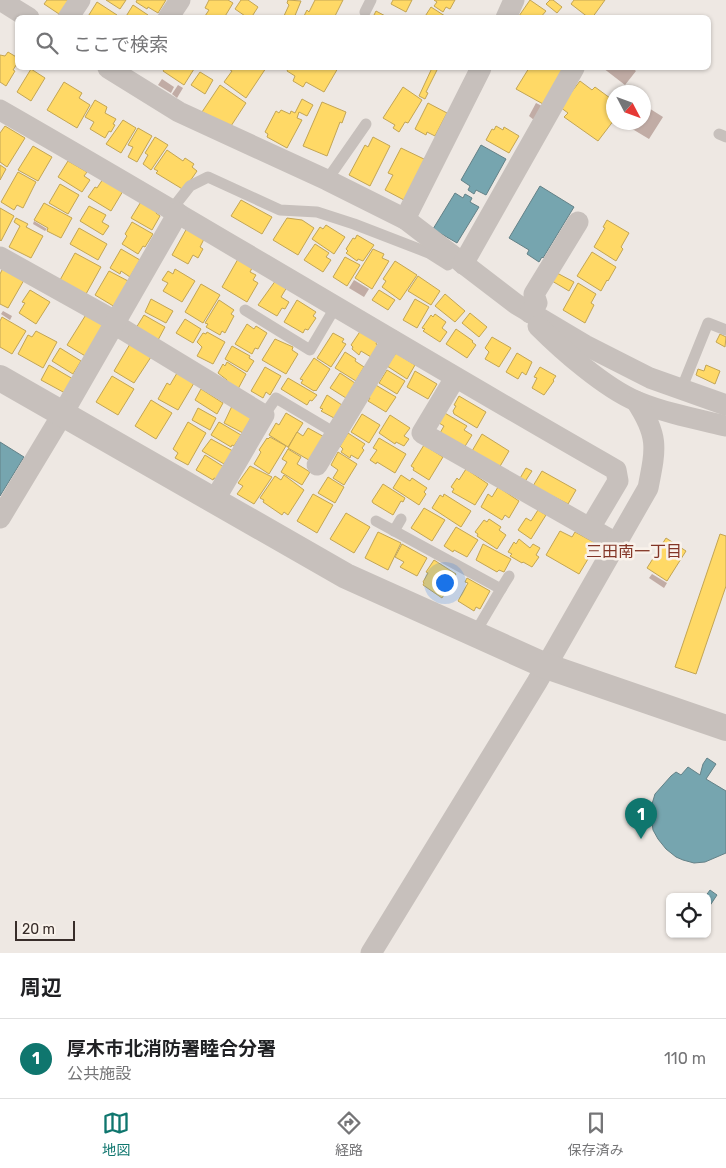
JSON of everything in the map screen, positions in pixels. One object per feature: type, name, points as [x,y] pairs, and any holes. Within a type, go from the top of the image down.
[{"type":"street","points":[[0,0],[24,15]]},
{"type":"street","points":[[70,15],[80,0]]},
{"type":"street","points":[[170,15],[180,0]]},
{"type":"street","points":[[405,219],[480,70]]},
{"type":"street","points":[[456,265],[573,70]]},
{"type":"street","points":[[121,71],[179,112],[328,180],[405,219],[456,265],[523,309],[585,345],[650,378],[726,405]]},
{"type":"street","points":[[0,110],[175,211],[455,378],[616,470],[618,481],[590,528]]},
{"type":"street","points":[[0,518],[62,414],[175,211]]},
{"type":"street","points":[[523,309],[537,303],[534,294],[578,222]]},
{"type":"street","points":[[0,256],[115,321],[119,327],[264,415],[214,501]]},
{"type":"street","points":[[523,309],[557,345],[612,388],[636,401],[682,416],[726,426]]},
{"type":"street","points":[[317,465],[392,340]]},
{"type":"street","points":[[0,378],[346,576],[546,666],[726,728]]},
{"type":"street","points":[[455,378],[422,433],[616,543]]},
{"type":"street","points":[[371,953],[546,666],[648,488],[654,457],[653,434],[648,420],[636,401]]},
{"type":"lane","points":[[365,12],[371,0]]},
{"type":"lane","points":[[328,180],[366,124]]},
{"type":"lane","points":[[175,211],[190,186],[208,177],[280,210],[317,212],[354,224],[456,265]]},
{"type":"lane","points":[[245,310],[310,350],[336,306]]},
{"type":"lane","points":[[681,390],[708,323],[726,330]]},
{"type":"lane","points":[[264,415],[276,398],[336,433]]},
{"type":"lane","points":[[394,531],[401,519]]},
{"type":"lane","points":[[376,521],[500,589]]},
{"type":"lane","points":[[475,633],[509,576]]},
{"type":"building: 住宅","points":[[47,0],[71,0],[59,14],[44,4]]},
{"type":"building: 住宅","points":[[106,0],[126,0],[120,9]]},
{"type":"building: 住宅","points":[[137,0],[166,0],[158,13],[148,7],[147,9],[136,2]]},
{"type":"building: 住宅","points":[[209,0],[228,0],[233,3],[226,15],[206,15],[209,10],[205,8]]},
{"type":"building: 住宅","points":[[241,0],[248,0],[258,7],[253,15],[244,15],[235,9]]},
{"type":"building: 住宅","points":[[288,0],[301,1],[295,15],[284,15],[289,5],[287,3]]},
{"type":"building: 住宅","points":[[315,0],[343,0],[336,15],[304,15],[307,10],[309,12]]},
{"type":"building: 住宅","points":[[393,0],[412,0],[406,12],[391,4]]},
{"type":"building: 住宅","points":[[434,0],[455,0],[450,9],[446,7],[443,12],[434,6],[437,2]]},
{"type":"building: 住宅","points":[[530,0],[546,11],[543,15],[520,15]]},
{"type":"building: 住宅","points":[[553,0],[562,7],[557,13],[546,4]]},
{"type":"building: 住宅","points":[[574,0],[605,0],[594,15],[585,15],[571,4]]},
{"type":"building: 住宅","points":[[97,2],[117,15],[89,15]]},
{"type":"building: 住宅","points":[[133,5],[148,15],[127,15]]},
{"type":"building: 住宅","points":[[431,7],[443,15],[426,15]]},
{"type":"building: 住宅","points":[[376,11],[383,15],[374,15]]},
{"type":"building: 住宅","points":[[8,52],[15,56],[15,67],[13,70],[15,71],[6,86],[0,82],[0,55],[5,56]]},
{"type":"building: 住宅","points":[[30,70],[45,78],[31,101],[17,92]]},
{"type":"building: 住宅","points":[[164,70],[193,70],[184,85]]},
{"type":"building: 住宅","points":[[230,70],[265,70],[246,98],[224,82],[232,71]]},
{"type":"building: 住宅","points":[[337,70],[324,92],[306,82],[303,87],[293,81],[295,76],[287,71]]},
{"type":"building: 住宅","points":[[431,70],[437,70],[426,92],[428,93],[425,99],[419,96]]},
{"type":"building: 住宅","points":[[528,70],[563,70],[543,104],[516,89]]},
{"type":"building: 住宅","points":[[200,72],[213,80],[205,94],[191,85]]},
{"type":"building: 住宅","points":[[580,81],[592,90],[595,87],[606,95],[606,130],[598,141],[564,117],[568,113],[560,107]]},
{"type":"building: 住宅","points":[[64,82],[82,93],[79,98],[90,105],[77,128],[47,110]]},
{"type":"building: 住宅","points":[[220,85],[246,103],[231,126],[202,112]]},
{"type":"building: 住宅","points":[[403,87],[422,100],[408,123],[405,122],[399,132],[393,128],[395,125],[383,118]]},
{"type":"building: 住宅","points":[[302,99],[313,105],[307,116],[299,112],[297,118],[302,120],[287,148],[267,137],[268,134],[265,132],[276,111],[279,113],[281,110],[290,114],[291,111],[295,113]]},
{"type":"building: 住宅","points":[[95,100],[107,107],[105,113],[116,119],[111,132],[109,131],[105,138],[90,129],[94,122],[85,117]]},
{"type":"building: 住宅","points":[[322,102],[346,112],[342,123],[340,122],[327,156],[303,146]]},
{"type":"building: 住宅","points":[[428,103],[447,113],[435,136],[427,132],[426,135],[415,129]]},
{"type":"building: 住宅","points":[[123,120],[136,128],[121,153],[106,144]]},
{"type":"building: 住宅","points":[[5,126],[25,138],[7,167],[0,162],[0,133]]},
{"type":"building: 住宅","points":[[496,126],[503,130],[504,127],[519,136],[509,153],[486,140],[492,129],[494,130]]},
{"type":"building: 住宅","points":[[138,128],[152,136],[137,162],[128,157],[133,147],[128,145]]},
{"type":"building: 住宅","points":[[155,137],[168,145],[151,170],[143,164],[148,155],[145,153]]},
{"type":"building: 住宅","points":[[373,137],[390,146],[370,186],[349,175],[365,145],[368,147]]},
{"type":"building: 住宅","points":[[33,146],[52,157],[38,181],[18,170]]},
{"type":"building: 住宅","points":[[401,148],[426,160],[404,200],[385,190],[393,175],[388,173]]},
{"type":"building: 住宅","points":[[167,150],[183,161],[185,158],[194,164],[192,167],[197,171],[184,190],[156,173],[158,171],[154,169]]},
{"type":"building: 住宅","points":[[68,161],[87,172],[84,176],[90,180],[82,192],[58,177]]},
{"type":"building: 住宅","points":[[0,165],[6,169],[0,180]]},
{"type":"building: 住宅","points":[[18,172],[36,182],[23,208],[17,205],[14,210],[1,202]]},
{"type":"building: 住宅","points":[[103,179],[123,191],[111,211],[88,197]]},
{"type":"building: 住宅","points":[[60,184],[79,195],[68,214],[49,203]]},
{"type":"building: 住宅","points":[[142,200],[158,209],[156,213],[160,216],[152,230],[131,218]]},
{"type":"building: 住宅","points":[[241,200],[272,217],[262,234],[231,216]]},
{"type":"building: 住宅","points":[[44,203],[72,218],[61,238],[47,231],[48,228],[34,220]]},
{"type":"building: 住宅","points":[[89,206],[106,215],[102,222],[109,226],[103,235],[80,221]]},
{"type":"building: 住宅","points":[[0,208],[14,216],[1,241],[0,240]]},
{"type":"building: 住宅","points":[[16,218],[28,224],[26,227],[43,236],[31,258],[9,247],[20,226],[14,222]]},
{"type":"building: 住宅","points":[[287,218],[302,220],[314,228],[298,255],[273,240]]},
{"type":"building: 住宅","points":[[607,220],[629,233],[616,261],[594,247],[605,228],[603,227]]},
{"type":"building: 住宅","points":[[132,222],[153,234],[138,254],[122,244]]},
{"type":"building: 住宅","points":[[326,225],[345,237],[334,254],[312,239],[320,227],[323,229]]},
{"type":"building: 住宅","points":[[79,228],[107,244],[98,260],[70,244]]},
{"type":"building: 住宅","points":[[187,228],[204,239],[200,247],[203,249],[198,258],[193,255],[188,264],[172,255]]},
{"type":"building: 住宅","points":[[357,235],[374,245],[363,261],[358,259],[357,261],[346,253],[348,251],[346,249]]},
{"type":"building: 住宅","points":[[315,244],[329,253],[326,257],[331,260],[323,272],[304,260]]},
{"type":"building: 住宅","points":[[121,249],[140,260],[130,277],[121,271],[120,274],[110,268]]},
{"type":"building: 住宅","points":[[373,249],[384,254],[382,258],[389,261],[372,289],[355,278]]},
{"type":"building: 住宅","points":[[592,252],[616,267],[601,291],[577,276]]},
{"type":"building: 住宅","points":[[75,253],[101,267],[86,294],[60,280]]},
{"type":"building: 住宅","points":[[345,257],[360,265],[347,286],[333,277]]},
{"type":"building: 住宅","points":[[238,259],[252,268],[250,272],[256,275],[253,280],[258,283],[247,302],[222,287]]},
{"type":"building: 住宅","points":[[395,261],[417,275],[400,300],[382,287],[386,281],[383,279]]},
{"type":"building: 住宅","points":[[3,268],[24,280],[8,308],[0,304],[0,274]]},
{"type":"building: 住宅","points":[[175,269],[195,281],[182,302],[163,291],[168,283],[162,280],[168,271],[173,274]]},
{"type":"building: 住宅","points":[[109,271],[130,282],[115,307],[95,295]]},
{"type":"building: 住宅","points":[[557,273],[574,282],[569,291],[552,281]]},
{"type":"building: 住宅","points":[[418,276],[440,291],[431,305],[408,291]]},
{"type":"building: 住宅","points":[[276,280],[287,287],[281,297],[289,302],[285,309],[282,308],[277,316],[258,305]]},
{"type":"building: 住宅","points":[[578,283],[596,294],[591,303],[594,305],[585,323],[563,310]]},
{"type":"building: 住宅","points":[[201,284],[220,295],[203,323],[185,312]]},
{"type":"building: 住宅","points":[[30,290],[50,302],[36,324],[19,313],[25,303],[22,302]]},
{"type":"building: 住宅","points":[[379,290],[395,300],[388,310],[372,300]]},
{"type":"building: 住宅","points":[[445,294],[465,311],[455,322],[435,306]]},
{"type":"building: 住宅","points":[[151,299],[173,311],[166,323],[145,312]]},
{"type":"building: 住宅","points":[[415,299],[429,307],[417,328],[403,320]]},
{"type":"building: 住宅","points":[[219,300],[234,310],[231,314],[234,316],[225,333],[222,331],[220,335],[206,327],[208,324],[205,323]]},
{"type":"building: 住宅","points":[[297,300],[316,312],[313,316],[316,318],[308,330],[305,329],[303,333],[284,322]]},
{"type":"building: 住宅","points":[[87,313],[106,324],[87,357],[67,345]]},
{"type":"building: 住宅","points":[[470,313],[487,327],[479,337],[462,323]]},
{"type":"building: 住宅","points":[[435,314],[446,322],[442,328],[447,332],[440,342],[423,331],[425,329],[422,328],[431,315],[433,317]]},
{"type":"building: 住宅","points":[[144,315],[165,327],[158,340],[136,328]]},
{"type":"building: 住宅","points":[[2,317],[26,331],[12,354],[0,347],[0,321]]},
{"type":"building: 住宅","points":[[185,319],[201,329],[193,343],[176,333]]},
{"type":"building: 住宅","points":[[247,324],[254,329],[256,326],[267,333],[258,349],[255,348],[252,354],[235,344]]},
{"type":"building: 住宅","points":[[456,329],[476,345],[467,358],[446,344]]},
{"type":"building: 住宅","points":[[361,330],[377,341],[376,344],[378,345],[371,357],[361,351],[359,355],[352,349],[351,345]]},
{"type":"building: 住宅","points":[[36,331],[57,342],[43,368],[18,354],[28,335],[32,337]]},
{"type":"building: 住宅","points":[[207,332],[225,342],[213,364],[197,356],[202,347],[197,342],[203,333],[206,334]]},
{"type":"building: 住宅","points":[[333,333],[344,339],[342,342],[346,344],[331,367],[317,358]]},
{"type":"building: 住宅","points":[[720,334],[726,337],[725,347],[716,342]]},
{"type":"building: 住宅","points":[[492,337],[511,348],[499,367],[485,359],[489,352],[485,348]]},
{"type":"building: 住宅","points":[[275,339],[293,347],[292,350],[298,354],[286,374],[262,360]]},
{"type":"building: 住宅","points":[[130,344],[151,357],[134,383],[114,371]]},
{"type":"building: 住宅","points":[[232,346],[250,356],[249,358],[254,361],[247,372],[225,359]]},
{"type":"building: 住宅","points":[[60,348],[81,361],[73,374],[52,361]]},
{"type":"building: 住宅","points":[[345,352],[364,367],[356,381],[335,368]]},
{"type":"building: 住宅","points":[[396,353],[415,365],[407,379],[387,366]]},
{"type":"building: 住宅","points":[[517,353],[532,362],[526,375],[522,372],[518,379],[506,372]]},
{"type":"building: 住宅","points":[[314,358],[330,369],[316,391],[301,383],[303,380],[300,379]]},
{"type":"building: 住宅","points":[[227,362],[246,374],[238,389],[226,382],[227,380],[218,373],[223,364],[225,366]]},
{"type":"building: 住宅","points":[[49,365],[73,379],[65,393],[41,380]]},
{"type":"building: 住宅","points":[[706,365],[720,371],[715,384],[696,375],[698,369],[704,371]]},
{"type":"building: 住宅","points":[[265,367],[281,376],[270,395],[266,392],[263,398],[251,391]]},
{"type":"building: 住宅","points":[[540,367],[556,376],[544,395],[532,388],[537,378],[534,377]]},
{"type":"building: 住宅","points":[[387,370],[405,381],[397,394],[379,383]]},
{"type":"building: 住宅","points":[[415,371],[437,384],[428,399],[407,387]]},
{"type":"building: 住宅","points":[[177,373],[194,383],[178,410],[158,399],[167,383],[170,385]]},
{"type":"building: 住宅","points":[[340,373],[355,383],[346,398],[330,388]]},
{"type":"building: 住宅","points":[[112,376],[134,389],[118,415],[96,402]]},
{"type":"building: 住宅","points":[[288,378],[317,395],[307,405],[281,389]]},
{"type":"building: 住宅","points":[[374,384],[396,397],[386,412],[368,401],[370,398],[367,396]]},
{"type":"building: 住宅","points":[[201,389],[223,403],[217,414],[195,400]]},
{"type":"building: 住宅","points":[[327,395],[342,405],[334,418],[321,411],[323,409],[320,408]]},
{"type":"building: 住宅","points":[[459,396],[486,412],[477,428],[454,414],[453,411],[456,406],[454,405]]},
{"type":"building: 住宅","points":[[151,400],[172,413],[156,439],[135,426]]},
{"type":"building: 住宅","points":[[232,406],[252,416],[243,433],[224,423]]},
{"type":"building: 住宅","points":[[198,408],[216,418],[210,430],[192,420]]},
{"type":"building: 住宅","points":[[443,412],[467,426],[464,430],[472,435],[464,448],[440,433],[444,426],[439,423]]},
{"type":"building: 住宅","points":[[286,413],[303,423],[288,447],[269,435],[276,423],[279,425]]},
{"type":"building: 住宅","points":[[362,414],[380,425],[369,443],[351,432]]},
{"type":"building: 住宅","points":[[390,415],[410,428],[404,436],[409,439],[404,446],[396,442],[395,444],[379,433]]},
{"type":"building: 住宅","points":[[188,422],[206,433],[188,465],[175,458],[178,453],[173,449]]},
{"type":"building: 住宅","points":[[219,422],[241,435],[234,446],[232,445],[231,447],[211,435]]},
{"type":"building: 住宅","points":[[308,428],[328,439],[314,463],[288,448],[297,432],[303,436]]},
{"type":"building: 住宅","points":[[348,433],[365,444],[362,448],[364,450],[358,459],[351,455],[350,458],[341,452],[343,449],[340,446]]},
{"type":"building: 住宅","points":[[482,434],[509,451],[499,468],[472,451]]},
{"type":"building: 住宅","points":[[270,437],[286,446],[269,474],[254,464],[261,452],[259,450],[267,438]]},
{"type":"building: 住宅","points":[[379,438],[406,454],[395,473],[370,460],[377,450],[373,448]]},
{"type":"building: 住宅","points":[[211,439],[233,451],[224,464],[202,451]]},
{"type":"building: 住宅","points":[[424,445],[443,457],[429,480],[413,470],[414,468],[411,466]]},
{"type":"building: 住宅","points":[[288,449],[301,457],[297,464],[310,472],[302,485],[281,472],[287,462],[282,459]]},
{"type":"building: 住宅","points":[[338,452],[357,464],[344,485],[333,478],[338,470],[331,465]]},
{"type":"building: 住宅","points":[[205,455],[224,467],[217,479],[214,478],[213,480],[196,470]]},
{"type":"building: 住宅","points":[[250,466],[272,477],[254,504],[237,494],[243,486],[238,483]]},
{"type":"building: 住宅","points":[[526,468],[532,471],[524,483],[519,480]]},
{"type":"building: 住宅","points":[[466,469],[488,484],[475,505],[452,492],[454,489],[451,487],[457,478],[459,480]]},
{"type":"building: 住宅","points":[[542,471],[576,490],[568,504],[533,486]]},
{"type":"building: 住宅","points":[[284,475],[304,490],[288,515],[284,512],[282,515],[260,498],[275,476],[281,480]]},
{"type":"building: 住宅","points":[[401,475],[410,481],[412,478],[427,488],[424,492],[426,494],[419,505],[393,488]]},
{"type":"building: 住宅","points":[[328,477],[344,487],[335,503],[318,493]]},
{"type":"building: 住宅","points":[[383,484],[405,498],[403,502],[401,501],[393,515],[372,501]]},
{"type":"building: 住宅","points":[[498,487],[519,501],[509,518],[505,515],[502,520],[481,507],[488,494],[492,497]]},
{"type":"building: 住宅","points":[[313,494],[333,505],[317,533],[297,521]]},
{"type":"building: 住宅","points":[[444,494],[471,511],[461,527],[432,508],[440,495],[443,497]]},
{"type":"building: 住宅","points":[[424,508],[445,520],[432,541],[411,528]]},
{"type":"building: 住宅","points":[[538,510],[546,515],[531,539],[518,530],[526,518],[531,521]]},
{"type":"building: 住宅","points":[[346,513],[370,527],[354,553],[330,539]]},
{"type":"building: 住宅","points":[[489,519],[501,527],[499,530],[506,535],[497,549],[477,536],[478,534],[475,532],[484,520],[487,522]]},
{"type":"building: 住宅","points":[[456,527],[478,540],[467,557],[454,550],[453,552],[444,546]]},
{"type":"building: 住宅","points":[[560,531],[572,537],[575,532],[597,544],[579,574],[546,555]]},
{"type":"building: 住宅","points":[[378,532],[401,543],[388,570],[365,558]]},
{"type":"building: 住宅","points":[[720,534],[726,536],[726,586],[696,674],[675,667]]},
{"type":"building: 住宅","points":[[666,538],[686,551],[667,581],[647,568]]},
{"type":"building: 住宅","points":[[519,539],[530,548],[533,544],[540,548],[536,555],[539,557],[532,567],[510,556],[512,554],[508,552],[514,542],[516,544]]},
{"type":"building: 住宅","points":[[402,544],[427,558],[417,576],[400,567],[404,562],[395,557]]},
{"type":"building: 住宅","points":[[483,544],[511,559],[504,572],[499,570],[497,572],[476,560]]},
{"type":"building: 住宅","points":[[434,560],[456,574],[442,598],[423,585],[428,573],[426,572]]},
{"type":"building: 住宅","points":[[467,578],[490,591],[480,609],[476,607],[474,611],[458,601],[468,583],[465,582]]},
{"type":"building: 公共","points":[[481,145],[506,159],[486,195],[476,190],[474,194],[468,190],[470,186],[461,180]]},
{"type":"building: 公共","points":[[540,186],[574,207],[539,262],[527,254],[529,250],[509,238]]},
{"type":"building: 公共","points":[[455,193],[463,198],[465,194],[472,198],[470,202],[479,207],[457,243],[433,229]]},
{"type":"building: 公共","points":[[0,442],[24,457],[0,496]]},
{"type":"building: 公共","points":[[707,758],[716,764],[706,779],[726,791],[726,853],[705,862],[694,863],[676,857],[658,839],[653,830],[652,804],[655,794],[671,776],[676,772],[681,775],[688,767],[700,775]]},
{"type":"building: 公共","points":[[710,890],[717,895],[711,904],[711,893],[708,893]]},
{"type":"building: その他","points":[[606,70],[635,70],[636,71],[625,85]]},
{"type":"building: その他","points":[[162,79],[174,87],[171,93],[158,85]]},
{"type":"building: その他","points":[[178,85],[183,88],[177,98],[172,94]]},
{"type":"building: その他","points":[[536,103],[542,106],[534,120],[529,116]]},
{"type":"building: その他","points":[[651,109],[663,117],[649,139],[634,130],[651,130]]},
{"type":"building: その他","points":[[34,221],[47,229],[45,231],[33,224]]},
{"type":"building: その他","points":[[354,280],[369,289],[364,297],[349,288]]},
{"type":"building: その他","points":[[3,311],[12,316],[10,320],[1,314]]},
{"type":"building: その他","points":[[652,574],[667,583],[664,588],[649,578]]},
{"type":"place","name":"厚木市北消防署睦合分署","points":[[641,839]]},
{"type":"district","name":"三田南一丁目","points":[[634,551]]}]
